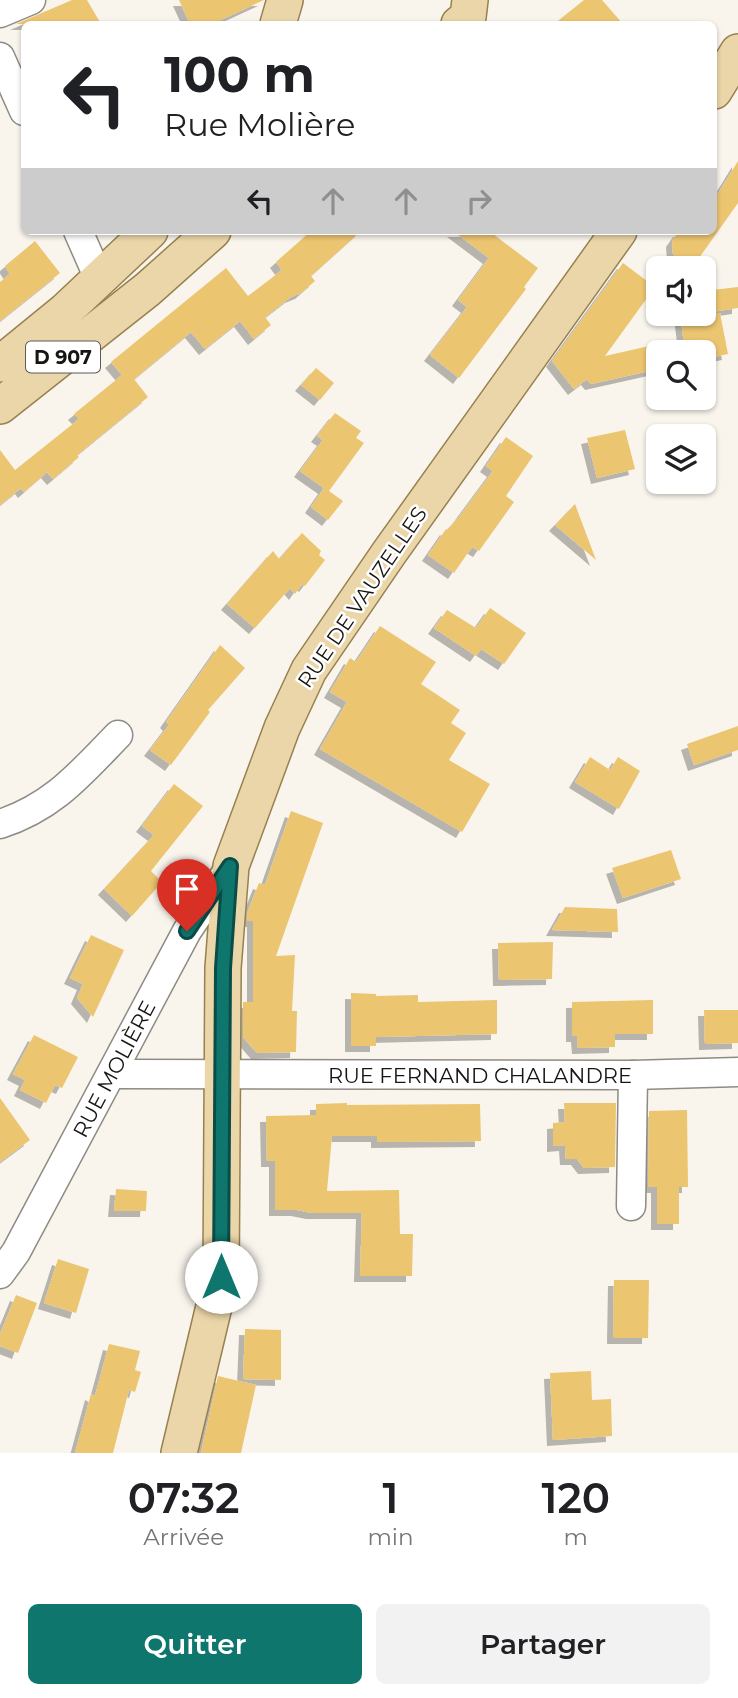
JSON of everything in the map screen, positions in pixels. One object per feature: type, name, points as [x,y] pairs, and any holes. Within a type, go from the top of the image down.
[{"type":"main road","points":[[279,21],[285,0]]},
{"type":"main road","points":[[717,86],[738,52]]},
{"type":"main road","name":"D 907","points":[[0,364],[100,281],[146,235]]},
{"type":"main road","name":"D 907","points":[[0,406],[148,289],[209,235]]},
{"type":"main road","name":"RUE DE VAUZELLES","points":[[181,1440],[221,1277],[223,968],[230,866],[282,728],[309,670],[616,235]]},
{"type":"street","points":[[0,13],[31,0]]},
{"type":"street","points":[[0,57],[21,104]]},
{"type":"street","points":[[80,235],[100,281]]},
{"type":"street","points":[[0,824],[22,817],[66,789],[118,735]]},
{"type":"street","name":"RUE MOLIÈRE","points":[[0,1274],[16,1252],[187,931],[230,866]]},
{"type":"street","name":"RUE FERNAND CHALANDRE","points":[[112,1073],[633,1075],[738,1072]]},
{"type":"street","points":[[631,1206],[633,1075]]},
{"type":"building","points":[[72,0],[87,0],[99,21],[23,21]]},
{"type":"building","points":[[179,0],[264,0],[218,21],[189,21]]},
{"type":"building","points":[[584,0],[602,0],[620,21],[558,21]]},
{"type":"building","points":[[738,161],[738,203],[717,233],[717,195]]},
{"type":"building","points":[[306,235],[357,235],[311,276],[315,281],[265,317],[271,325],[254,339],[240,321],[205,349],[191,332],[134,379],[148,397],[77,455],[79,457],[53,479],[47,472],[24,492],[21,488],[0,505],[0,450],[15,470],[79,419],[74,414],[122,375],[111,362],[226,268],[248,296],[282,270],[276,262]]},
{"type":"building","points":[[458,235],[494,235],[538,268],[524,287],[526,289],[459,378],[430,355],[467,307],[458,300],[489,258]]},
{"type":"building","points":[[676,235],[715,235],[700,256],[673,254],[672,241]]},
{"type":"building","points":[[35,241],[60,273],[0,321],[0,282],[10,274],[5,266]]},
{"type":"building","points":[[623,263],[646,280],[646,299],[605,356],[646,347],[646,372],[591,384],[587,379],[574,389],[552,361]]},
{"type":"building","points":[[738,287],[738,308],[716,311],[716,290]]},
{"type":"building","points":[[716,313],[720,313],[728,354],[716,356],[716,340],[683,340],[682,326],[716,326]]},
{"type":"building","points":[[316,368],[334,383],[320,400],[301,385]]},
{"type":"building","points":[[335,413],[361,431],[356,438],[364,443],[329,491],[343,501],[328,520],[311,507],[324,488],[300,471],[323,440],[317,436]]},
{"type":"building","points":[[625,430],[635,469],[597,478],[587,438]]},
{"type":"building","points":[[506,437],[533,456],[506,496],[514,502],[479,551],[472,547],[454,573],[428,555],[493,471],[486,466]]},
{"type":"building","points":[[575,504],[596,560],[555,525]]},
{"type":"building","points":[[302,533],[321,551],[319,555],[325,560],[305,586],[302,584],[295,594],[290,588],[255,628],[227,604],[273,551],[279,559]]},
{"type":"building","points":[[490,608],[526,633],[504,664],[481,649],[476,656],[434,628],[447,610],[476,628]]},
{"type":"building","points":[[380,626],[436,662],[421,684],[460,710],[451,723],[466,733],[449,760],[490,784],[462,832],[320,749],[347,702],[330,692],[350,658],[356,662]]},
{"type":"building","points":[[220,645],[245,668],[208,710],[210,712],[171,765],[150,750],[169,725],[166,722]]},
{"type":"building","points":[[738,726],[738,750],[694,765],[687,744]]},
{"type":"building","points":[[590,757],[610,770],[618,757],[640,771],[619,809],[575,782]]},
{"type":"building","points":[[174,784],[203,806],[151,871],[162,882],[132,916],[104,889],[154,835],[142,826]]},
{"type":"building","points":[[291,811],[323,823],[276,956],[295,955],[292,1011],[297,1011],[296,1052],[257,1053],[243,1037],[243,1002],[253,1002],[253,921],[247,921],[248,911],[259,883],[265,885]]},
{"type":"building","points":[[671,850],[681,879],[623,898],[612,868]]},
{"type":"building","points":[[565,907],[617,909],[618,932],[552,930]]},
{"type":"building","points":[[91,935],[124,950],[93,1017],[77,998],[83,984],[70,978]]},
{"type":"building","points":[[553,942],[552,979],[499,980],[498,943]]},
{"type":"building","points":[[351,993],[376,996],[418,995],[418,1002],[497,1000],[497,1034],[376,1037],[376,1046],[351,1046]]},
{"type":"building","points":[[653,1000],[653,1034],[615,1034],[615,1047],[578,1048],[577,1036],[572,1036],[572,1002]]},
{"type":"building","points":[[704,1010],[738,1010],[738,1043],[705,1044]]},
{"type":"building","points":[[34,1035],[78,1057],[62,1088],[55,1085],[46,1103],[20,1090],[25,1080],[13,1074]]},
{"type":"building","points":[[0,1098],[30,1140],[0,1162]]},
{"type":"building","points":[[564,1103],[616,1103],[615,1167],[584,1168],[577,1159],[566,1159],[565,1145],[553,1146],[553,1123],[565,1122]]},
{"type":"building","points":[[316,1104],[480,1104],[481,1141],[377,1142],[377,1136],[332,1136],[327,1191],[399,1190],[400,1234],[413,1234],[412,1276],[360,1276],[362,1213],[275,1210],[275,1161],[267,1161],[266,1116],[316,1115]]},
{"type":"building","points":[[687,1110],[688,1187],[679,1187],[679,1224],[657,1224],[657,1187],[648,1187],[649,1111]]},
{"type":"building","points":[[116,1189],[147,1191],[146,1211],[114,1211]]},
{"type":"building","points":[[58,1259],[89,1269],[76,1313],[44,1303]]},
{"type":"building","points":[[614,1280],[649,1280],[648,1338],[613,1338]]},
{"type":"building","points":[[16,1295],[37,1303],[18,1353],[0,1346],[0,1334]]},
{"type":"building","points":[[245,1329],[281,1330],[281,1380],[243,1379]]},
{"type":"building","points":[[109,1344],[140,1351],[135,1370],[141,1372],[135,1392],[129,1390],[113,1453],[75,1453],[91,1394],[95,1396]]},
{"type":"building","points":[[591,1371],[592,1400],[611,1399],[612,1436],[553,1440],[550,1373]]},
{"type":"building","points":[[218,1376],[256,1385],[241,1453],[201,1453]]},
{"type":"route","points":[[187,931],[230,866],[223,968],[221,1277]]}]
